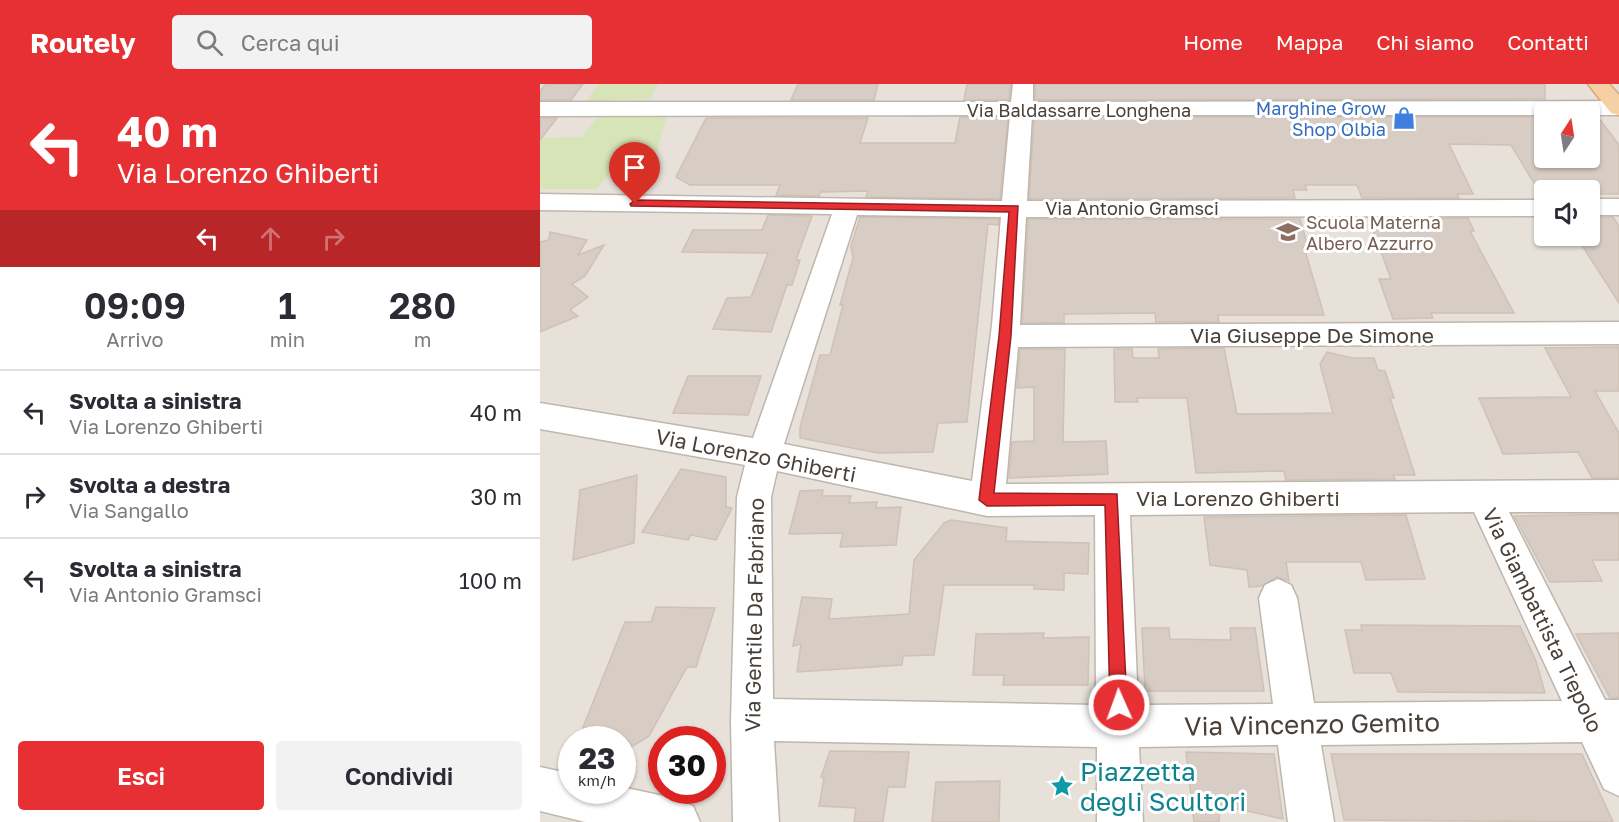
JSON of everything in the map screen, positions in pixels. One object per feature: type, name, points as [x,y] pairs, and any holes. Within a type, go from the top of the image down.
[{"type":"main road","points":[[1598,84],[1619,108]]},
{"type":"street","points":[[987,500],[1005,336],[1023,84]]},
{"type":"street","points":[[1363,84],[1372,110]]},
{"type":"street","name":"Via Baldassarre Longhena","points":[[540,109],[1619,108]]},
{"type":"street","name":"Via Antonio Gramsci","points":[[540,202],[847,207],[1534,208]]},
{"type":"street","name":"Via Gentile Da Fabriano","points":[[756,822],[752,720],[754,497],[764,454],[847,207]]},
{"type":"street","points":[[1600,207],[1619,207]]},
{"type":"street","name":"Via Giuseppe De Simone","points":[[1005,336],[1619,333]]},
{"type":"street","name":"Via Lorenzo Ghiberti","points":[[540,416],[764,454],[987,500],[1619,496]]},
{"type":"street","name":"Via Giambattista Tiepolo","points":[[1484,497],[1605,721],[1619,774]]},
{"type":"street","points":[[1112,499],[1120,822]]},
{"type":"street","points":[[1278,598],[1311,822]]},
{"type":"street","name":"Via Vincenzo Gemito","points":[[752,720],[1119,726],[1605,721]]},
{"type":"street","points":[[540,789],[677,822]]},
{"type":"shaded area","points":[[540,84],[1619,84],[1619,822],[540,822]]},
{"type":"green space","points":[[599,84],[658,84],[650,99],[586,101]]},
{"type":"green space","points":[[600,115],[667,115],[647,188],[625,190],[632,169],[611,171],[597,189],[540,189],[540,138],[581,137]]},
{"type":"building","points":[[546,84],[583,84],[571,100],[540,100],[540,91]]},
{"type":"building","points":[[798,84],[878,84],[874,100],[791,100]]},
{"type":"building","points":[[967,84],[1011,84],[1009,100],[964,100]]},
{"type":"building","points":[[1035,84],[1545,84],[1545,99],[1035,100]]},
{"type":"building","points":[[960,117],[1008,117],[1000,199],[866,197],[868,191],[821,192],[819,196],[776,195],[780,185],[690,185],[676,177],[706,118],[868,118],[860,143],[955,143]]},
{"type":"building","points":[[1034,117],[1534,117],[1534,168],[1600,168],[1600,120],[1619,145],[1619,194],[1600,194],[1600,180],[1534,180],[1534,183],[1511,145],[1449,144],[1473,194],[1457,194],[1459,198],[1362,198],[1357,185],[1305,185],[1307,190],[1293,190],[1295,198],[1029,199]]},
{"type":"building","points":[[540,118],[557,118],[540,140]]},
{"type":"building","points":[[768,215],[812,216],[796,260],[800,260],[792,285],[787,285],[771,332],[713,329],[727,298],[751,297],[768,253],[682,252],[693,230],[762,230]]},
{"type":"building","points":[[860,217],[999,219],[998,225],[988,224],[967,422],[938,423],[933,452],[878,453],[800,438],[800,427],[820,355],[830,355],[843,305],[840,305],[853,258],[851,246]]},
{"type":"building","points":[[1600,217],[1613,217],[1619,226],[1619,303],[1582,246],[1600,246]]},
{"type":"building","points":[[1468,218],[1474,231],[1470,231],[1514,313],[1431,313],[1433,318],[1393,319],[1379,279],[1391,279],[1369,219]]},
{"type":"building","points":[[1028,219],[1300,219],[1308,247],[1304,247],[1324,315],[1218,315],[1219,322],[1156,322],[1155,313],[1064,314],[1064,323],[1022,323]]},
{"type":"building","points":[[550,232],[587,240],[578,255],[604,245],[585,276],[572,284],[588,297],[570,310],[578,316],[540,332],[540,242],[549,240]]},
{"type":"building","points":[[1619,347],[1619,391],[1595,391],[1619,433],[1619,478],[1592,478],[1578,452],[1503,454],[1479,398],[1571,397],[1545,348]]},
{"type":"building","points":[[1224,348],[1237,414],[1333,413],[1320,364],[1327,352],[1352,358],[1374,358],[1378,370],[1385,371],[1394,398],[1390,398],[1415,475],[1393,475],[1395,479],[1286,480],[1284,471],[1196,473],[1187,398],[1137,398],[1138,402],[1115,402],[1114,349],[1132,349],[1133,358],[1159,358],[1158,349]]},
{"type":"building","points":[[1020,349],[1065,349],[1063,442],[1106,441],[1108,474],[1009,478],[1012,442],[1034,441],[1034,387],[1017,388]]},
{"type":"building","points":[[688,376],[761,376],[748,415],[673,413]]},
{"type":"building","points":[[681,469],[726,477],[726,507],[732,508],[716,540],[691,535],[688,540],[642,532]]},
{"type":"building","points":[[637,475],[634,543],[573,560],[580,490]]},
{"type":"building","points":[[823,490],[822,496],[851,496],[849,503],[877,502],[876,508],[901,507],[896,545],[840,547],[843,533],[789,534],[800,491]]},
{"type":"building","points":[[1619,514],[1619,560],[1592,560],[1602,581],[1550,582],[1514,516]]},
{"type":"building","points":[[1406,515],[1425,579],[1366,580],[1361,562],[1286,562],[1289,581],[1277,577],[1262,586],[1249,587],[1247,570],[1210,565],[1204,517]]},
{"type":"building","points":[[951,520],[1007,528],[1006,541],[1089,543],[1088,574],[1064,573],[1064,590],[1034,589],[1034,585],[944,585],[934,655],[903,656],[902,665],[797,672],[801,644],[793,646],[802,597],[832,599],[829,619],[909,614],[914,560],[944,523]]},
{"type":"building","points":[[656,607],[715,608],[696,667],[687,667],[655,726],[648,726],[648,737],[636,744],[636,726],[584,726],[625,622],[651,622]]},
{"type":"building","points":[[1361,625],[1520,626],[1536,661],[1545,693],[1398,692],[1391,673],[1354,673],[1345,630],[1362,630]]},
{"type":"building","points":[[1142,628],[1169,628],[1170,639],[1231,640],[1230,628],[1255,628],[1264,691],[1145,691]]},
{"type":"building","points":[[1044,633],[1043,638],[1089,637],[1088,685],[1003,685],[1004,675],[973,675],[976,634]]},
{"type":"building","points":[[1619,633],[1619,698],[1610,698],[1576,634]]},
{"type":"building","points":[[830,751],[909,752],[905,787],[888,787],[883,822],[854,822],[856,808],[819,806],[824,778],[821,777]]},
{"type":"building","points":[[1186,752],[1274,754],[1283,819],[1220,805],[1219,822],[1194,822]]},
{"type":"building","points":[[1331,754],[1582,754],[1613,822],[1344,820]]},
{"type":"building","points":[[1000,781],[999,822],[932,822],[936,782]]},
{"type":"place","name":"Marghine Grow Shop Olbia","points":[[1404,118]]},
{"type":"place","name":"Scuola Materna Albero Azzurro","points":[[1288,232]]},
{"type":"place","name":"Piazzetta degli Scultori","points":[[1062,786]]},
{"type":"route","points":[[635,204],[1014,208],[1005,336],[987,500],[1112,499],[1119,705]]}]
